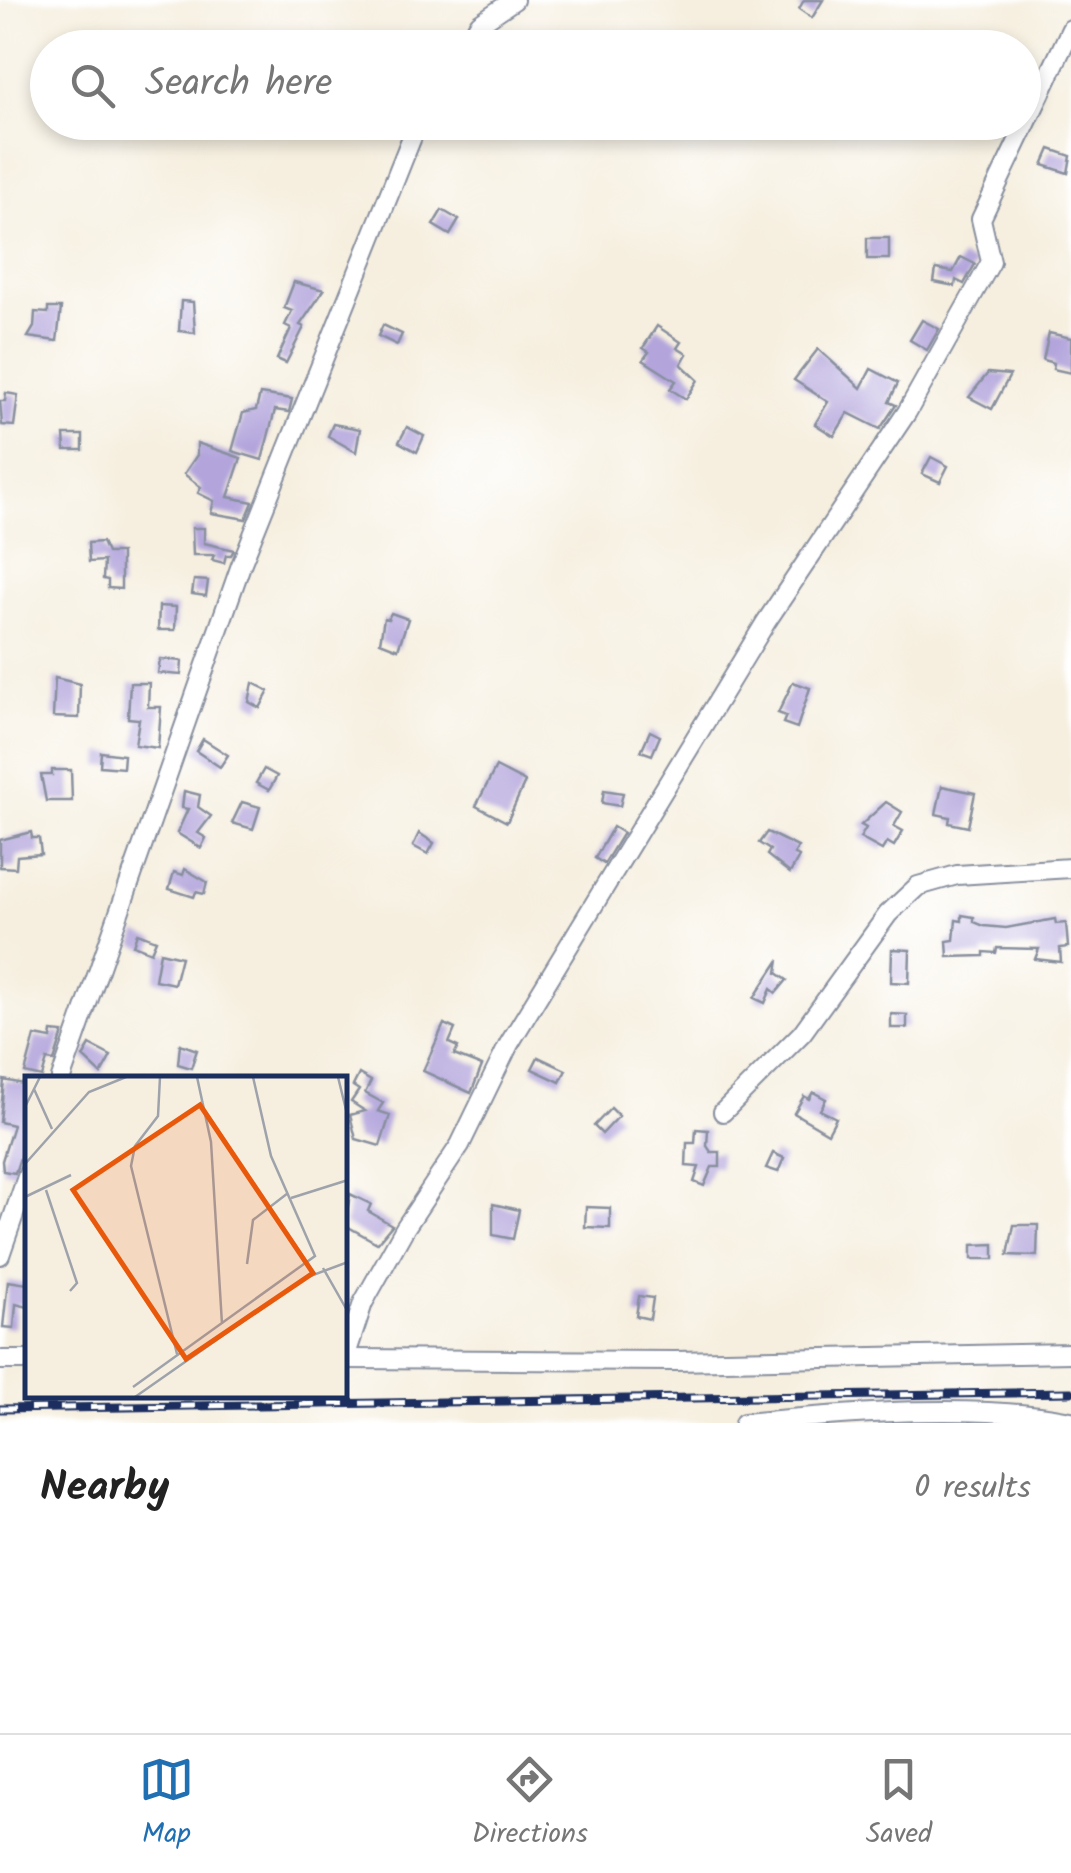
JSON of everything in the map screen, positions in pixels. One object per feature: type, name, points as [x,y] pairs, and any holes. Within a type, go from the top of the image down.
[{"type":"street","points":[[475,30],[514,0]]},
{"type":"street","points":[[1041,93],[1071,29]]},
{"type":"street","points":[[62,1076],[241,565],[411,140]]},
{"type":"street","points":[[348,1349],[363,1303],[404,1228],[460,1145],[509,1044],[766,622],[907,412],[991,262],[982,219],[1019,140]]},
{"type":"street","points":[[723,1112],[802,1033],[888,914],[918,886],[957,875],[1071,868]]},
{"type":"street","points":[[0,1254],[25,1183]]},
{"type":"street","points":[[348,1358],[675,1361],[1071,1353]]},
{"type":"street","points":[[744,1423],[988,1414],[1071,1421]]},
{"type":"building","points":[[804,0],[823,0],[812,18],[799,9]]},
{"type":"building","points":[[1050,149],[1071,156],[1068,173],[1043,165]]},
{"type":"building","points":[[442,210],[459,220],[450,235],[433,225]]},
{"type":"building","points":[[867,238],[889,238],[889,259],[867,259]]},
{"type":"building","points":[[961,257],[975,264],[964,284],[956,280],[955,286],[934,282],[936,269],[953,272]]},
{"type":"building","points":[[294,282],[324,290],[300,325],[304,327],[286,363],[277,359],[291,328],[285,325],[292,311],[284,308]]},
{"type":"building","points":[[181,301],[193,302],[195,333],[179,331]]},
{"type":"building","points":[[48,308],[61,308],[57,341],[28,337],[34,327],[35,312],[48,313]]},
{"type":"building","points":[[922,320],[939,329],[927,350],[910,340]]},
{"type":"building","points":[[383,325],[402,334],[397,345],[378,336]]},
{"type":"building","points":[[657,326],[681,342],[677,348],[687,354],[681,364],[698,380],[686,399],[670,389],[676,381],[643,360],[649,352],[643,348]]},
{"type":"building","points":[[1049,333],[1071,338],[1071,373],[1053,369],[1054,363],[1043,360]]},
{"type":"building","points":[[818,349],[861,388],[871,369],[898,383],[889,402],[896,405],[880,429],[848,413],[834,436],[815,424],[828,402],[794,380]]},
{"type":"building","points":[[988,373],[1010,375],[992,409],[969,397]]},
{"type":"building","points":[[6,393],[18,395],[14,426],[2,425],[0,401],[5,401]]},
{"type":"building","points":[[260,394],[292,399],[289,412],[275,410],[262,460],[232,451],[243,413],[256,410]]},
{"type":"building","points":[[333,424],[360,429],[356,452],[328,436]]},
{"type":"building","points":[[407,427],[424,436],[417,452],[399,442]]},
{"type":"building","points":[[64,435],[83,435],[83,450],[65,450]]},
{"type":"building","points":[[197,443],[241,458],[228,497],[253,502],[246,519],[211,513],[214,501],[198,493],[201,487],[184,474],[197,455]]},
{"type":"building","points":[[931,457],[948,466],[940,482],[922,474]]},
{"type":"building","points":[[192,528],[204,528],[204,543],[234,550],[231,555],[226,555],[224,563],[212,560],[214,555],[193,555]]},
{"type":"building","points":[[102,542],[107,553],[121,553],[121,589],[108,588],[108,580],[103,579],[104,561],[89,562],[88,543]]},
{"type":"building","points":[[194,580],[208,581],[206,596],[192,594]]},
{"type":"building","points":[[159,606],[176,607],[175,630],[158,630]]},
{"type":"building","points":[[391,613],[408,619],[398,649],[380,642],[384,618],[388,619]]},
{"type":"building","points":[[160,659],[182,661],[181,675],[158,673]]},
{"type":"building","points":[[55,678],[80,684],[79,718],[53,717]]},
{"type":"building","points":[[793,682],[810,688],[797,728],[783,723],[786,716],[778,713]]},
{"type":"building","points":[[130,683],[149,683],[148,707],[161,707],[158,748],[135,745],[139,719],[128,718]]},
{"type":"building","points":[[253,683],[269,691],[260,708],[249,702]]},
{"type":"building","points":[[650,731],[660,736],[652,755],[641,751]]},
{"type":"building","points":[[203,739],[228,755],[220,767],[196,751]]},
{"type":"building","points":[[101,752],[124,755],[123,768],[100,766]]},
{"type":"building","points":[[496,767],[525,782],[507,822],[476,806]]},
{"type":"building","points":[[264,769],[277,776],[269,790],[256,783]]},
{"type":"building","points":[[52,770],[71,770],[72,801],[46,801],[41,775],[52,775]]},
{"type":"building","points":[[942,786],[975,793],[968,827],[949,823],[950,817],[936,814]]},
{"type":"building","points":[[604,790],[623,793],[620,806],[602,803]]},
{"type":"building","points":[[184,791],[200,795],[198,807],[211,816],[198,833],[206,838],[201,848],[177,833],[188,809],[182,808]]},
{"type":"building","points":[[242,802],[260,807],[253,829],[232,823]]},
{"type":"building","points":[[886,802],[902,812],[894,826],[903,831],[894,846],[887,842],[882,850],[860,838],[866,828],[861,825]]},
{"type":"building","points":[[613,827],[623,833],[604,864],[595,858]]},
{"type":"building","points":[[31,832],[32,838],[39,838],[41,854],[17,856],[16,868],[0,867],[0,840]]},
{"type":"building","points":[[767,832],[798,847],[794,854],[799,857],[790,873],[767,855],[770,850],[759,843]]},
{"type":"building","points":[[419,833],[434,843],[428,854],[413,846]]},
{"type":"building","points":[[185,869],[207,882],[204,894],[196,892],[194,897],[169,889],[174,872],[183,875]]},
{"type":"building","points":[[962,915],[974,917],[974,922],[984,926],[1006,928],[1055,919],[1056,924],[1066,923],[1068,947],[1060,948],[1061,962],[1035,959],[1039,949],[997,948],[996,953],[984,952],[984,956],[948,957],[947,941],[954,940],[956,920],[962,921]]},
{"type":"building","points":[[137,933],[156,940],[151,952],[133,945]]},
{"type":"building","points":[[892,949],[910,950],[909,983],[891,982]]},
{"type":"building","points":[[160,952],[181,957],[174,984],[155,980]]},
{"type":"building","points":[[779,960],[777,973],[787,980],[776,993],[771,989],[765,1003],[754,998]]},
{"type":"building","points":[[891,1014],[907,1015],[907,1028],[891,1028]]},
{"type":"building","points":[[444,1024],[455,1029],[449,1043],[458,1047],[454,1055],[482,1066],[471,1093],[423,1071]]},
{"type":"building","points":[[52,1032],[63,1033],[54,1061],[47,1060],[42,1076],[25,1073],[35,1036],[51,1039]]},
{"type":"building","points":[[180,1044],[197,1050],[191,1068],[178,1064]]},
{"type":"building","points":[[90,1045],[111,1056],[101,1074],[83,1057]]},
{"type":"building","points":[[538,1057],[566,1070],[560,1082],[532,1069]]},
{"type":"building","points":[[359,1074],[371,1081],[365,1093],[383,1103],[378,1111],[390,1115],[380,1146],[356,1139],[350,1115],[365,1111],[351,1102],[359,1090],[353,1086]]},
{"type":"building","points":[[4,1080],[25,1084],[25,1142],[15,1173],[3,1171],[2,1161],[13,1125],[0,1122]]},
{"type":"building","points":[[813,1092],[826,1099],[820,1110],[836,1118],[828,1133],[794,1113],[804,1096],[809,1099]]},
{"type":"building","points":[[611,1108],[619,1116],[602,1134],[594,1126]]},
{"type":"building","points":[[696,1129],[708,1130],[707,1146],[711,1152],[720,1152],[720,1167],[712,1167],[704,1186],[694,1182],[699,1167],[686,1166],[687,1143],[695,1143]]},
{"type":"building","points":[[773,1153],[784,1158],[778,1172],[766,1168]]},
{"type":"building","points":[[350,1194],[371,1204],[368,1211],[392,1225],[377,1243],[348,1227]]},
{"type":"building","points":[[493,1204],[519,1210],[513,1239],[493,1235]]},
{"type":"building","points":[[586,1207],[610,1208],[610,1228],[585,1227]]},
{"type":"building","points":[[1014,1225],[1038,1225],[1037,1256],[1008,1255]]},
{"type":"building","points":[[994,1244],[994,1259],[972,1259],[972,1245]]},
{"type":"building","points":[[8,1281],[25,1284],[25,1306],[16,1304],[14,1328],[3,1327]]},
{"type":"building","points":[[639,1296],[653,1298],[650,1319],[636,1316]]},
{"type":"railway","points":[[0,1409],[1071,1392]]}]
